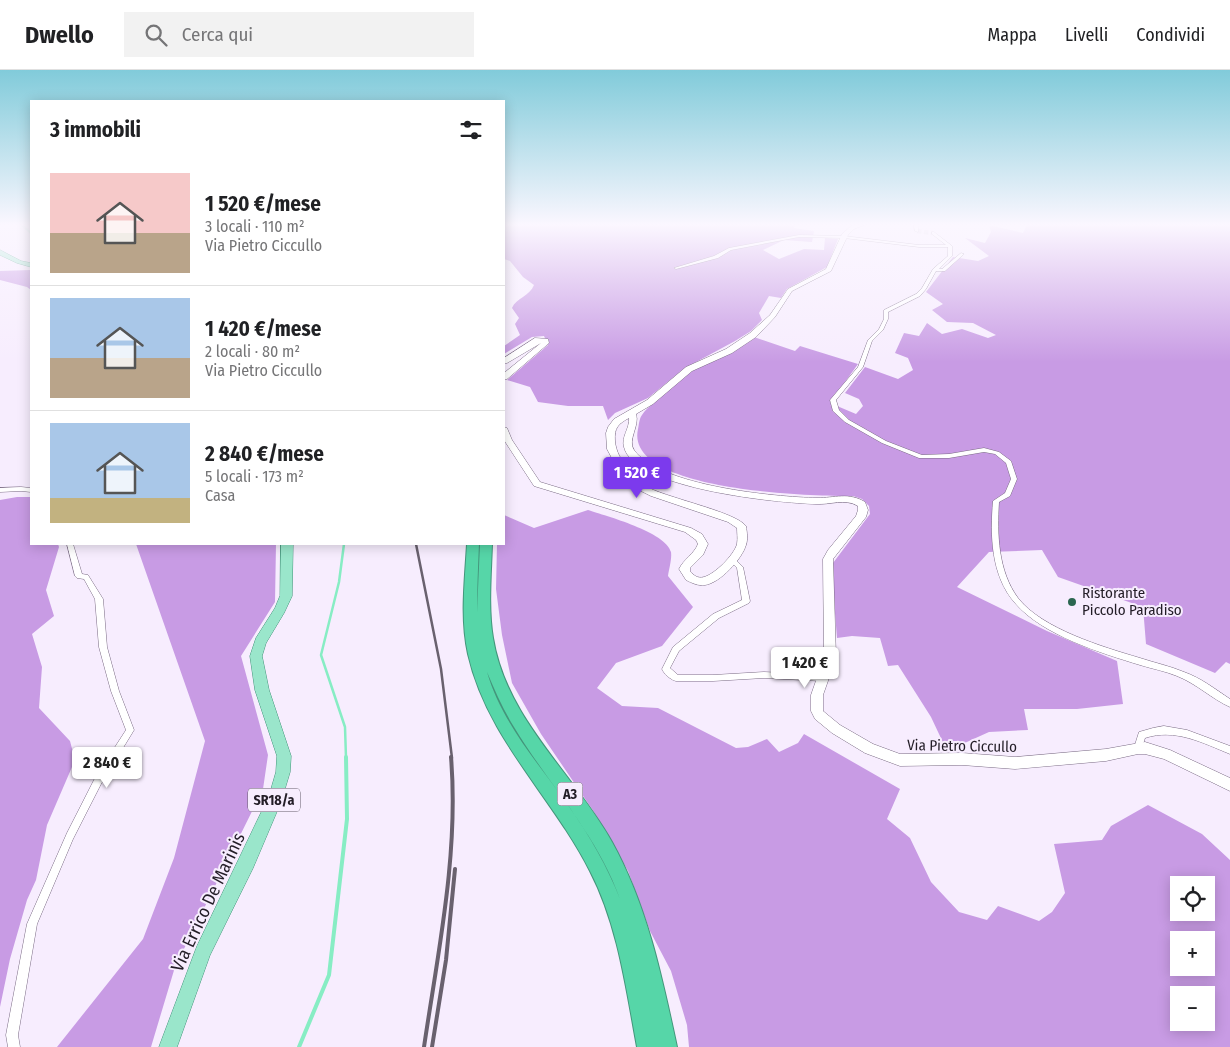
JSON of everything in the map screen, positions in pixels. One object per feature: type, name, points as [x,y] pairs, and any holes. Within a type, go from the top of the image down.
[{"type":"highway","name":"A3","points":[[473,545],[470,619],[475,654],[484,685],[506,731],[577,832],[596,866],[620,926],[648,1047]]},
{"type":"highway","name":"A3","points":[[486,545],[484,596],[486,640],[498,681],[520,723],[588,819],[618,874],[641,939],[667,1047]]},
{"type":"main road","name":"Via Errico De Marinis","points":[[168,1047],[203,952],[276,797],[283,772],[284,756],[262,690],[256,656],[260,642],[280,610],[286,596],[287,545]]},
{"type":"street","points":[[505,432],[537,484],[688,530],[699,537],[703,544],[700,554],[684,568],[686,574],[693,579],[706,581],[738,553],[743,542],[741,526],[737,522],[642,489],[618,462],[611,449],[610,433],[617,421],[650,402],[689,369],[730,351],[753,336],[773,316],[790,290],[827,271]]},
{"type":"street","points":[[935,271],[924,289],[918,294],[886,311],[886,319],[881,330],[870,340],[860,367],[834,400],[836,411],[847,421],[884,442],[921,457],[949,456],[984,450],[998,453],[1009,462],[1014,479],[1008,494],[996,501],[994,519],[998,556],[1016,600],[1032,615],[1060,631],[1142,662],[1180,674],[1198,682],[1230,703]]},
{"type":"street","points":[[505,360],[538,340],[545,340],[545,343],[530,357],[505,376]]},
{"type":"street","name":"Via Pietro Ciccullo","points":[[632,414],[634,423],[628,439],[630,451],[642,464],[662,475],[700,487],[818,501],[852,499],[862,504],[864,511],[860,518],[834,548],[828,559],[830,658],[816,700],[819,716],[836,730],[869,749],[900,760],[962,760],[1015,763],[1106,756],[1145,748],[1166,754],[1230,785]]},
{"type":"street","points":[[0,490],[30,490]]},
{"type":"street","points":[[14,1047],[12,1035],[32,924],[70,836],[98,781],[130,730],[103,647],[99,599],[86,577],[78,576],[70,545]]},
{"type":"street","points":[[732,560],[740,567],[746,601],[716,616],[676,649],[666,669],[676,678],[764,675],[822,678]]},
{"type":"street","points":[[1138,748],[1142,735],[1153,730],[1170,730],[1192,735],[1230,750]]},
{"type":"shaded area","points":[[0,271],[30,271],[30,289],[0,280]]},
{"type":"shaded area","points":[[518,271],[820,271],[787,289],[781,298],[769,296],[759,313],[762,320],[751,331],[685,368],[648,398],[615,413],[608,420],[603,406],[568,406],[538,402],[530,387],[507,380],[548,345],[544,336],[532,337],[505,353],[505,345],[520,335],[515,324],[519,318],[512,308],[534,285]]},
{"type":"shaded area","points":[[943,271],[1230,271],[1230,664],[1226,662],[1215,673],[1146,644],[1143,607],[1058,577],[1042,550],[989,552],[957,587],[1047,631],[1117,661],[1123,704],[1077,709],[1024,709],[1028,730],[989,732],[947,751],[931,717],[898,665],[888,666],[880,638],[852,636],[837,638],[833,563],[870,514],[869,506],[862,499],[853,496],[764,491],[726,486],[690,478],[660,466],[642,450],[638,429],[640,418],[647,409],[688,374],[754,337],[795,351],[800,346],[858,364],[830,403],[856,414],[863,406],[859,399],[845,393],[865,367],[898,379],[913,370],[908,358],[895,353],[904,333],[919,336],[927,323],[942,334],[962,329],[988,338],[996,335],[973,323],[947,322],[932,310],[943,304],[926,292]]},
{"type":"shaded area","points":[[30,497],[30,545],[58,545],[59,547],[46,590],[54,616],[32,634],[42,667],[39,708],[70,741],[75,760],[47,825],[36,880],[27,900],[10,959],[0,1007],[0,500]]},
{"type":"shaded area","points":[[588,510],[634,526],[658,538],[667,545],[671,552],[668,576],[693,607],[662,646],[616,663],[597,688],[622,706],[658,708],[736,748],[748,747],[767,739],[779,752],[798,743],[804,734],[900,789],[887,819],[910,838],[931,882],[959,912],[987,920],[998,906],[1039,921],[1052,912],[1065,893],[1054,844],[1102,840],[1111,826],[1148,805],[1202,834],[1230,860],[1230,1047],[689,1047],[687,1025],[671,971],[650,931],[628,871],[594,812],[541,734],[512,683],[502,635],[496,589],[497,545],[505,545],[505,515],[534,528]]},
{"type":"shaded area","points":[[136,545],[276,545],[275,602],[241,656],[268,755],[263,789],[175,967],[151,1047],[57,1047],[143,939],[174,858],[205,741]]},
{"type":"waterway","points":[[344,545],[339,582],[321,655],[345,727],[346,758]]},
{"type":"waterway","points":[[299,1047],[329,975],[347,819],[346,757]]},
{"type":"railway","points":[[416,545],[441,669],[452,758]]},
{"type":"railway","points":[[424,1047],[450,866],[453,793],[451,757]]},
{"type":"railway","points":[[432,1047],[446,960],[455,869]]},
{"type":"place","name":"Ristorante Piccolo Paradiso","points":[[1072,602]]}]
